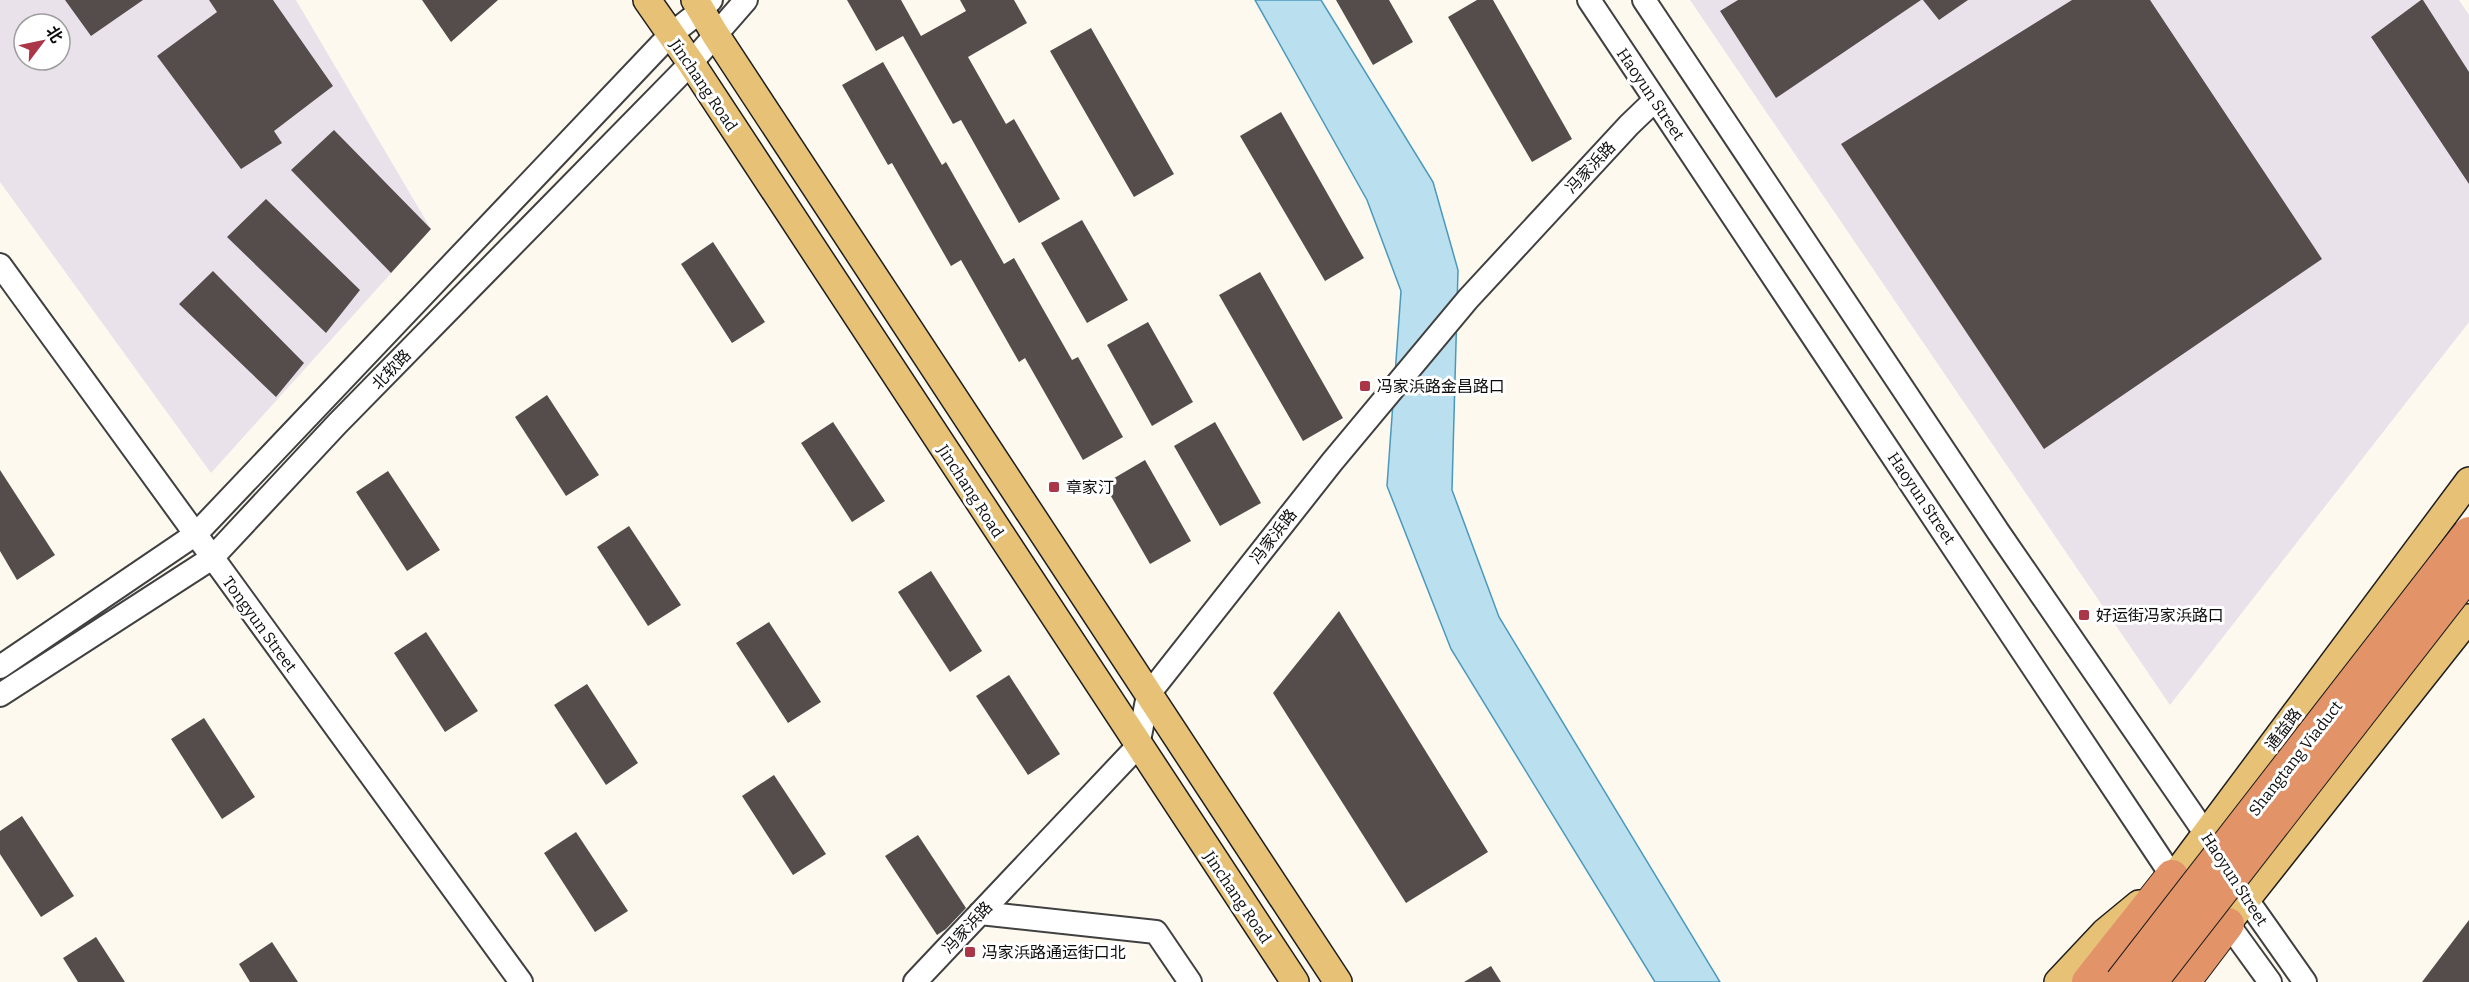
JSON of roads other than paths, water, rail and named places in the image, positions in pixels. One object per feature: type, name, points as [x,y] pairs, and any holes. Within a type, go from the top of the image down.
[{"type":"highway","name":"Shangtang Viaduct","points":[[2121,982],[2469,533]]},
{"type":"highway","name":"Shangtang Viaduct","points":[[2151,982],[2469,573]]},
{"type":"highway","points":[[2088,982],[2172,876]]},
{"type":"highway","points":[[2184,982],[2237,912]]},
{"type":"main road","name":"Jinchang Road","points":[[646,0],[691,63],[1294,982]]},
{"type":"main road","points":[[702,3],[715,34],[1338,982]]},
{"type":"main road","name":"通益路","points":[[2102,982],[2172,876],[2469,481]]},
{"type":"main road","points":[[2176,982],[2237,912],[2469,618]]},
{"type":"main road","points":[[2058,982],[2105,932],[2172,876]]},
{"type":"main road","points":[[2204,982],[2237,912]]},
{"type":"street","name":"北软路","points":[[0,695],[212,558],[337,424],[691,63],[746,0]]},
{"type":"street","name":"Haoyun Street","points":[[1589,0],[2172,876],[2237,912],[2305,982]]},
{"type":"street","name":"Haoyun Street","points":[[1644,0],[1999,533],[2206,832],[2237,912],[2270,982]]},
{"type":"street","name":"北软路","points":[[0,667],[196,534],[702,3]]},
{"type":"street","name":"冯家浜路","points":[[915,982],[1138,746],[1148,695],[1392,389],[1468,299],[1629,125],[1655,100]]},
{"type":"street","name":"Tongyun Street","points":[[0,265],[521,982]]},
{"type":"street","points":[[980,913],[1156,932],[1190,982]]},
{"type":"water","points":[[1255,0],[1321,0],[1433,182],[1458,270],[1452,490],[1499,617],[1720,982],[1655,982],[1451,649],[1387,486],[1401,291],[1367,200]]},
{"type":"place","name":"冯家浜路金昌路口","points":[[1365,386]]},
{"type":"place","name":"章家汀","points":[[1054,487]]},
{"type":"place","name":"好运街冯家浜路口","points":[[2084,615]]},
{"type":"place","name":"冯家浜路通运街口北","points":[[970,952]]}]
